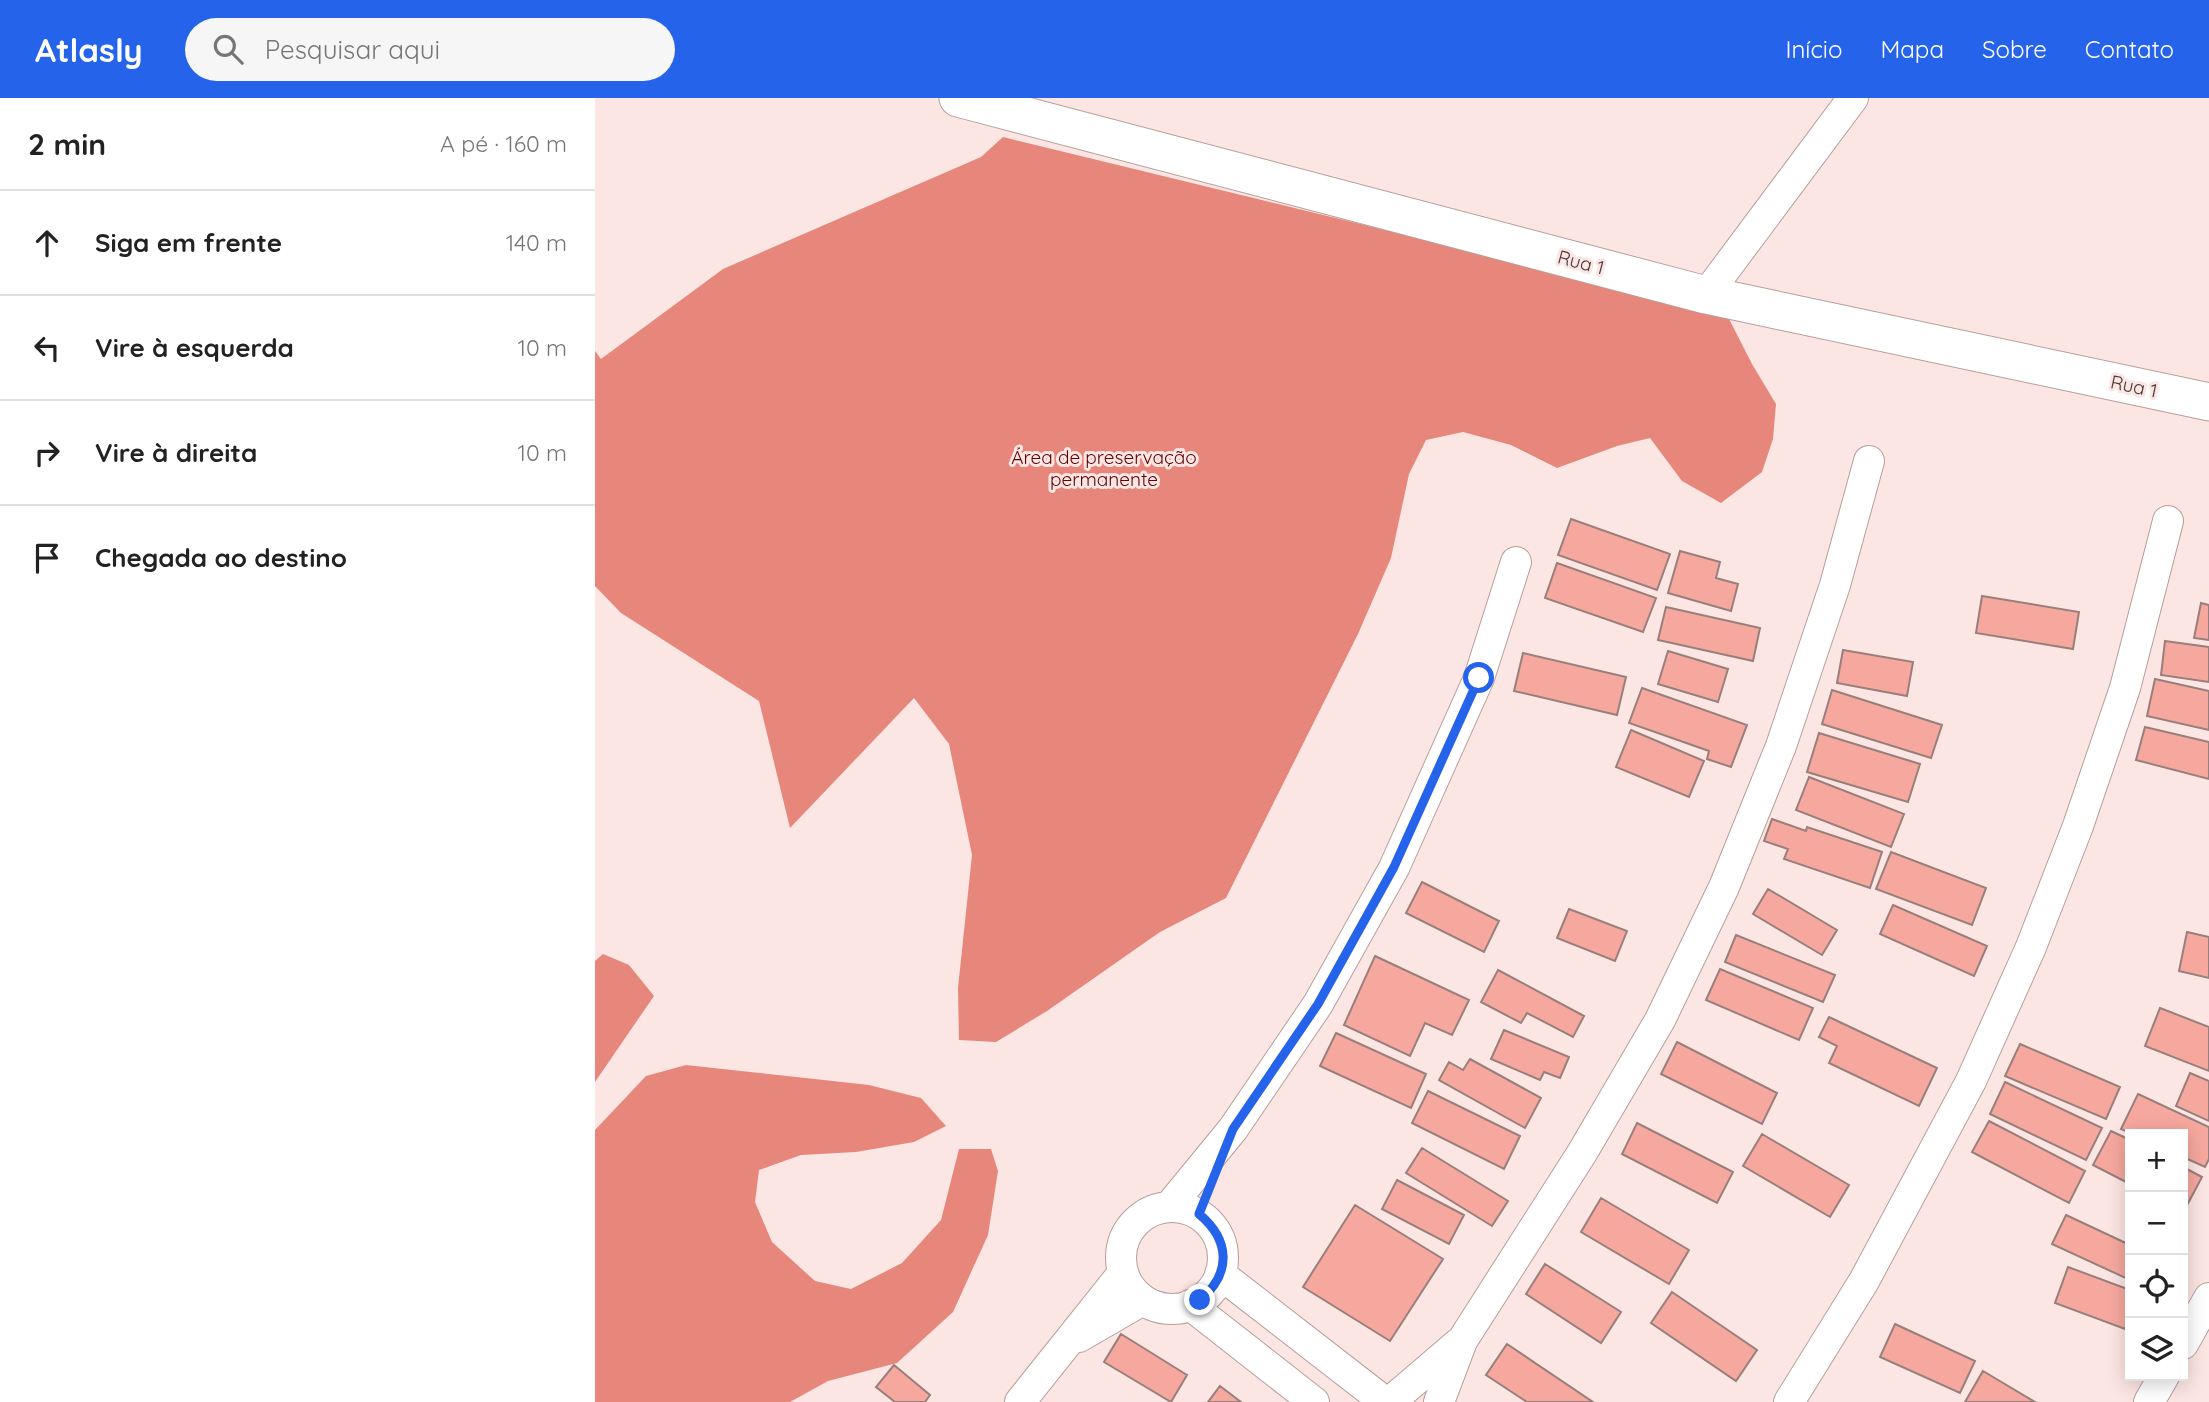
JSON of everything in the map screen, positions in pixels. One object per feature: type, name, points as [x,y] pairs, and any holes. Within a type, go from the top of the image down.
[{"type":"street","name":"Rua 1","points":[[958,98],[1706,295],[2209,402]]},
{"type":"street","points":[[1706,295],[1853,98]]},
{"type":"street","points":[[1439,1402],[1462,1341],[1582,1153],[1660,1020],[1724,887],[1781,747],[1835,584],[1869,461]]},
{"type":"street","points":[[1789,1402],[1864,1281],[1971,1081],[2031,947],[2078,826],[2125,688],[2168,520]]},
{"type":"street","points":[[1169,1206],[1233,1129],[1318,1004],[1394,867],[1479,678],[1516,562]]},
{"type":"street","points":[[1199,1214],[1233,1129]]},
{"type":"street","points":[[1169,1206],[1199,1214],[1212,1225],[1220,1240],[1223,1257],[1220,1274],[1209,1293],[1190,1305],[1166,1308],[1143,1300],[1123,1273],[1122,1246],[1126,1234],[1144,1215],[1169,1206]]},
{"type":"street","points":[[1020,1402],[1123,1273]]},
{"type":"street","points":[[1220,1274],[1387,1402],[1462,1341]]},
{"type":"street","points":[[2188,1335],[2209,1298]]},
{"type":"street","points":[[1064,1346],[1143,1300]]},
{"type":"street","points":[[1190,1305],[1314,1402]]},
{"type":"street","points":[[2149,1402],[2161,1381]]},
{"type":"green space","name":"Área de preservação permanente","points":[[1003,137],[1726,313],[1776,404],[1773,439],[1762,472],[1721,503],[1682,481],[1650,438],[1617,446],[1557,468],[1511,445],[1463,432],[1426,440],[1409,474],[1391,558],[1358,634],[1226,898],[1160,932],[1047,1011],[996,1042],[959,1040],[958,988],[972,855],[949,744],[914,698],[790,828],[759,701],[621,613],[595,586],[595,351],[601,359],[723,269],[981,157]]},
{"type":"green space","points":[[603,954],[629,965],[654,996],[595,1082],[595,961]]},
{"type":"green space","points":[[686,1065],[869,1085],[921,1098],[946,1126],[914,1142],[856,1152],[801,1155],[759,1170],[755,1202],[772,1242],[815,1281],[851,1289],[902,1263],[941,1220],[959,1149],[991,1149],[998,1171],[988,1235],[953,1312],[897,1363],[828,1381],[790,1402],[595,1402],[595,1130],[646,1076]]},
{"type":"building","points":[[1571,519],[1670,554],[1657,590],[1558,555]]},
{"type":"building","points":[[1680,551],[1720,562],[1716,578],[1738,584],[1731,611],[1668,593]]},
{"type":"building","points":[[1557,563],[1656,598],[1643,632],[1545,598]]},
{"type":"building","points":[[1982,596],[2079,612],[2073,649],[1976,633]]},
{"type":"building","points":[[2201,603],[2209,605],[2209,640],[2194,638]]},
{"type":"building","points":[[1666,607],[1760,628],[1753,661],[1658,640]]},
{"type":"building","points":[[2165,641],[2209,647],[2209,682],[2161,675]]},
{"type":"building","points":[[1843,650],[1913,662],[1907,696],[1837,683]]},
{"type":"building","points":[[1668,651],[1728,669],[1718,702],[1658,684]]},
{"type":"building","points":[[1523,653],[1626,677],[1617,715],[1514,691]]},
{"type":"building","points":[[2155,679],[2209,691],[2209,730],[2147,716]]},
{"type":"building","points":[[1642,688],[1747,725],[1731,767],[1707,759],[1709,751],[1629,723]]},
{"type":"building","points":[[1832,690],[1942,725],[1931,758],[1822,724]]},
{"type":"building","points":[[2145,727],[2209,742],[2209,779],[2136,760]]},
{"type":"building","points":[[1631,730],[1704,761],[1689,797],[1616,767]]},
{"type":"building","points":[[1819,733],[1920,764],[1908,802],[1807,772]]},
{"type":"building","points":[[1809,777],[1904,814],[1891,847],[1796,810]]},
{"type":"building","points":[[1772,819],[1806,831],[1807,827],[1882,852],[1870,888],[1784,859],[1788,849],[1764,841]]},
{"type":"building","points":[[1891,852],[1986,888],[1972,925],[1876,889]]},
{"type":"building","points":[[1422,882],[1499,921],[1484,952],[1406,913]]},
{"type":"building","points":[[1768,889],[1837,930],[1822,955],[1753,914]]},
{"type":"building","points":[[1893,905],[1987,946],[1974,976],[1880,934]]},
{"type":"building","points":[[1569,909],[1627,931],[1615,961],[1557,938]]},
{"type":"building","points":[[2187,932],[2209,937],[2209,978],[2179,971]]},
{"type":"building","points":[[1736,935],[1835,975],[1823,1002],[1725,962]]},
{"type":"building","points":[[1375,956],[1469,1000],[1452,1035],[1425,1023],[1410,1056],[1344,1025]]},
{"type":"building","points":[[1720,969],[1813,1008],[1799,1040],[1706,1000]]},
{"type":"building","points":[[1498,970],[1584,1016],[1573,1037],[1527,1013],[1521,1023],[1481,1002]]},
{"type":"building","points":[[2160,1008],[2209,1027],[2209,1071],[2145,1046]]},
{"type":"building","points":[[1829,1017],[1937,1068],[1919,1106],[1829,1063],[1837,1046],[1819,1037]]},
{"type":"building","points":[[1504,1030],[1569,1057],[1560,1078],[1544,1072],[1540,1080],[1491,1059]]},
{"type":"building","points":[[1336,1033],[1426,1074],[1411,1108],[1320,1066]]},
{"type":"building","points":[[1677,1042],[1777,1093],[1762,1124],[1661,1074]]},
{"type":"building","points":[[2020,1044],[2120,1087],[2106,1119],[2005,1076]]},
{"type":"building","points":[[1470,1059],[1541,1098],[1525,1128],[1439,1080],[1449,1062],[1463,1070]]},
{"type":"building","points":[[2190,1073],[2209,1081],[2209,1121],[2176,1106]]},
{"type":"building","points":[[2005,1082],[2102,1128],[2086,1160],[1990,1114]]},
{"type":"building","points":[[1428,1091],[1520,1136],[1504,1169],[1412,1123]]},
{"type":"building","points":[[2138,1094],[2209,1127],[2209,1159],[2205,1167],[2188,1159],[2188,1129],[2121,1129]]},
{"type":"building","points":[[1989,1121],[2085,1171],[2069,1203],[1972,1152]]},
{"type":"building","points":[[1637,1123],[1733,1172],[1717,1203],[1622,1154]]},
{"type":"building","points":[[2111,1131],[2125,1138],[2125,1181],[2093,1165]]},
{"type":"building","points":[[1762,1134],[1849,1185],[1830,1217],[1743,1166]]},
{"type":"building","points":[[1422,1148],[1508,1201],[1492,1226],[1406,1173]]},
{"type":"building","points":[[2188,1170],[2202,1177],[2188,1203]]},
{"type":"building","points":[[1397,1180],[1464,1215],[1449,1244],[1382,1209]]},
{"type":"building","points":[[1601,1198],[1689,1250],[1669,1284],[1581,1232]]},
{"type":"building","points":[[1355,1205],[1443,1259],[1390,1341],[1303,1287]]},
{"type":"building","points":[[2066,1215],[2125,1243],[2125,1278],[2052,1244]]},
{"type":"building","points":[[1545,1264],[1621,1312],[1601,1343],[1526,1294]]},
{"type":"building","points":[[2068,1267],[2125,1288],[2125,1329],[2055,1303]]},
{"type":"building","points":[[1672,1292],[1757,1350],[1736,1381],[1651,1323]]},
{"type":"building","points":[[1895,1324],[1975,1361],[1960,1393],[1880,1357]]},
{"type":"building","points":[[1121,1334],[1187,1375],[1171,1402],[1104,1362]]},
{"type":"building","points":[[1507,1344],[1593,1402],[1527,1402],[1486,1375]]},
{"type":"building","points":[[894,1365],[930,1395],[925,1402],[895,1402],[876,1387]]},
{"type":"building","points":[[1983,1371],[2035,1402],[1965,1402]]},
{"type":"building","points":[[1220,1386],[1241,1402],[1208,1402]]},
{"type":"route","points":[[1200,1300],[1216,1284],[1223,1257],[1220,1240],[1212,1225],[1199,1214],[1233,1129],[1318,1004],[1394,867],[1479,678]]}]
